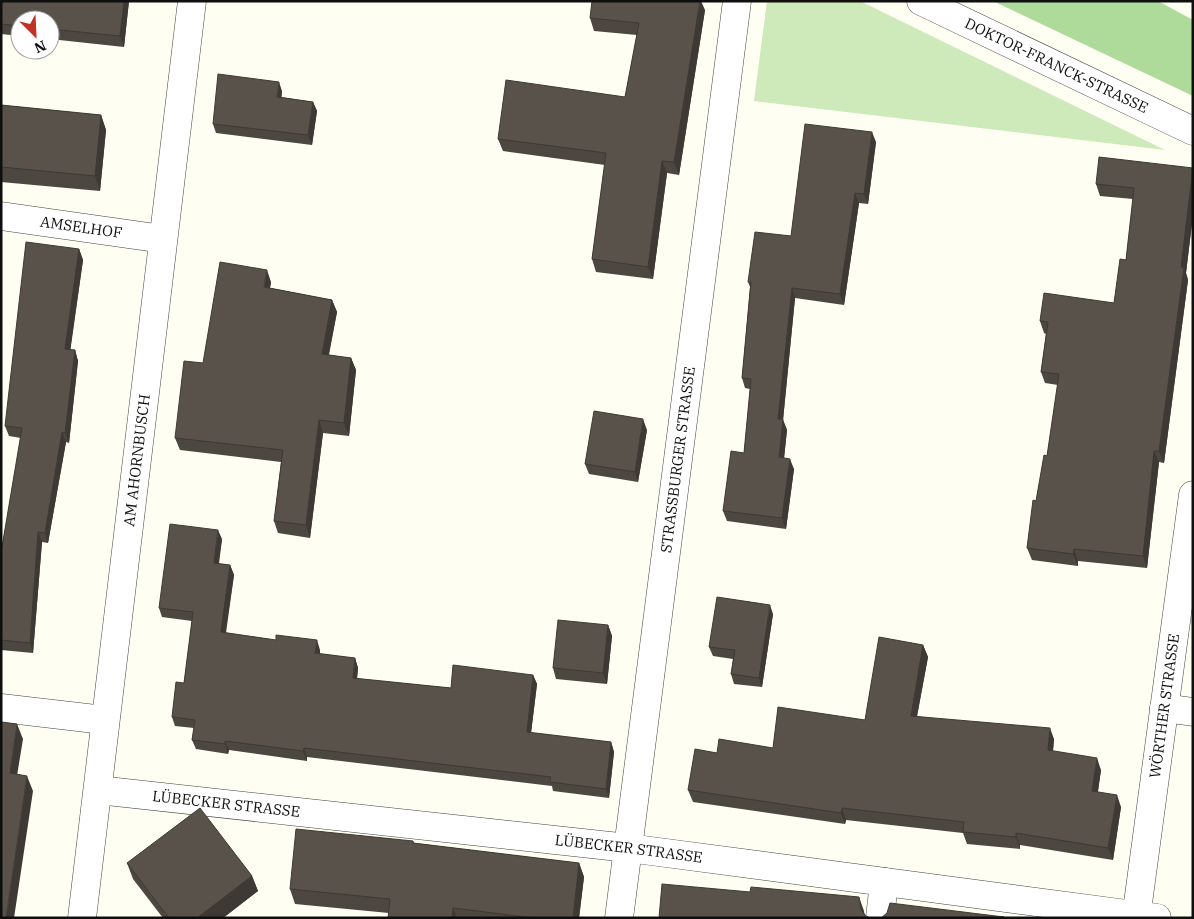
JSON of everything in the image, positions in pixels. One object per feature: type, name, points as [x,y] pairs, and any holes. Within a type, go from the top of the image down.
[{"type":"street","name":"AM AHORNBUSCH","points":[[82,918],[98,790],[104,720],[192,1]]},
{"type":"street","name":"STRASSBURGER STRASSE","points":[[619,918],[737,1]]},
{"type":"street","name":"DOKTOR-FRANCK-STRASSE","points":[[921,1],[1193,131]]},
{"type":"street","name":"AMSELHOF","points":[[1,216],[163,239]]},
{"type":"street","name":"WÖRTHER STRASSE","points":[[1143,917],[1164,708],[1193,495]]},
{"type":"street","points":[[1,708],[104,720]]},
{"type":"street","points":[[1164,708],[1193,712]]},
{"type":"street","name":"LÜBECKER STRASSE","points":[[98,790],[628,848],[1143,917]]},
{"type":"street","points":[[880,918],[884,882]]},
{"type":"green space","points":[[767,1],[860,1],[1165,150],[754,101]]},
{"type":"green space","points":[[993,1],[1158,1],[1193,20],[1193,96]]},
{"type":"building","points":[[1,1],[124,1],[120,36],[60,30],[60,10],[10,10],[10,25],[1,24]]},
{"type":"building","points":[[592,1],[700,1],[674,162],[662,161],[648,267],[592,259],[606,153],[498,139],[506,80],[625,97],[639,23],[590,18]]},
{"type":"building","points":[[218,74],[279,82],[277,97],[313,102],[308,135],[213,124]]},
{"type":"building","points":[[1,105],[101,115],[95,176],[1,167]]},
{"type":"building","points":[[805,124],[872,132],[864,194],[855,193],[840,294],[792,288],[778,419],[783,419],[779,457],[790,459],[782,518],[723,511],[731,451],[744,453],[751,379],[742,378],[751,282],[748,282],[755,232],[791,236]]},
{"type":"building","points":[[1099,157],[1193,168],[1181,267],[1184,268],[1159,451],[1154,451],[1143,556],[1074,549],[1073,554],[1027,548],[1033,500],[1036,501],[1044,455],[1047,456],[1059,374],[1041,372],[1048,322],[1040,321],[1044,293],[1114,303],[1120,259],[1126,260],[1134,188],[1096,184]]},
{"type":"building","points":[[26,242],[79,249],[65,349],[75,350],[65,433],[62,432],[45,533],[38,532],[30,643],[1,640],[1,553],[22,428],[5,426]]},
{"type":"building","points":[[220,262],[267,270],[264,287],[332,300],[322,354],[351,358],[344,423],[319,420],[306,525],[274,521],[283,450],[175,438],[184,361],[203,363]]},
{"type":"building","points":[[594,411],[643,419],[635,472],[585,464]]},
{"type":"building","points":[[170,524],[218,530],[214,563],[230,565],[221,632],[276,640],[276,635],[317,640],[315,653],[355,658],[353,678],[451,688],[453,665],[533,675],[527,732],[611,742],[606,789],[550,782],[551,777],[304,748],[303,751],[225,741],[225,744],[192,740],[195,720],[172,717],[176,682],[184,683],[193,612],[159,608]]},
{"type":"building","points":[[717,597],[770,605],[759,678],[731,674],[735,650],[709,647]]},
{"type":"building","points":[[558,620],[608,625],[603,673],[553,668]]},
{"type":"building","points":[[879,637],[923,645],[911,716],[1050,728],[1048,750],[1097,758],[1092,791],[1117,795],[1108,848],[1016,833],[1016,837],[963,832],[964,822],[842,808],[841,813],[688,790],[695,749],[717,753],[719,739],[773,748],[778,707],[865,720]]},
{"type":"building","points":[[1,722],[17,724],[10,773],[27,776],[6,918],[1,918]]},
{"type":"building","points":[[200,808],[252,876],[197,918],[169,918],[127,863]]},
{"type":"building","points":[[296,829],[413,841],[413,843],[579,863],[573,918],[534,918],[453,908],[452,918],[388,918],[390,899],[290,889]]},
{"type":"building","points":[[662,884],[750,892],[751,887],[859,897],[861,910],[870,918],[659,918]]},
{"type":"building","points":[[890,903],[1004,917],[881,918],[887,913]]}]
